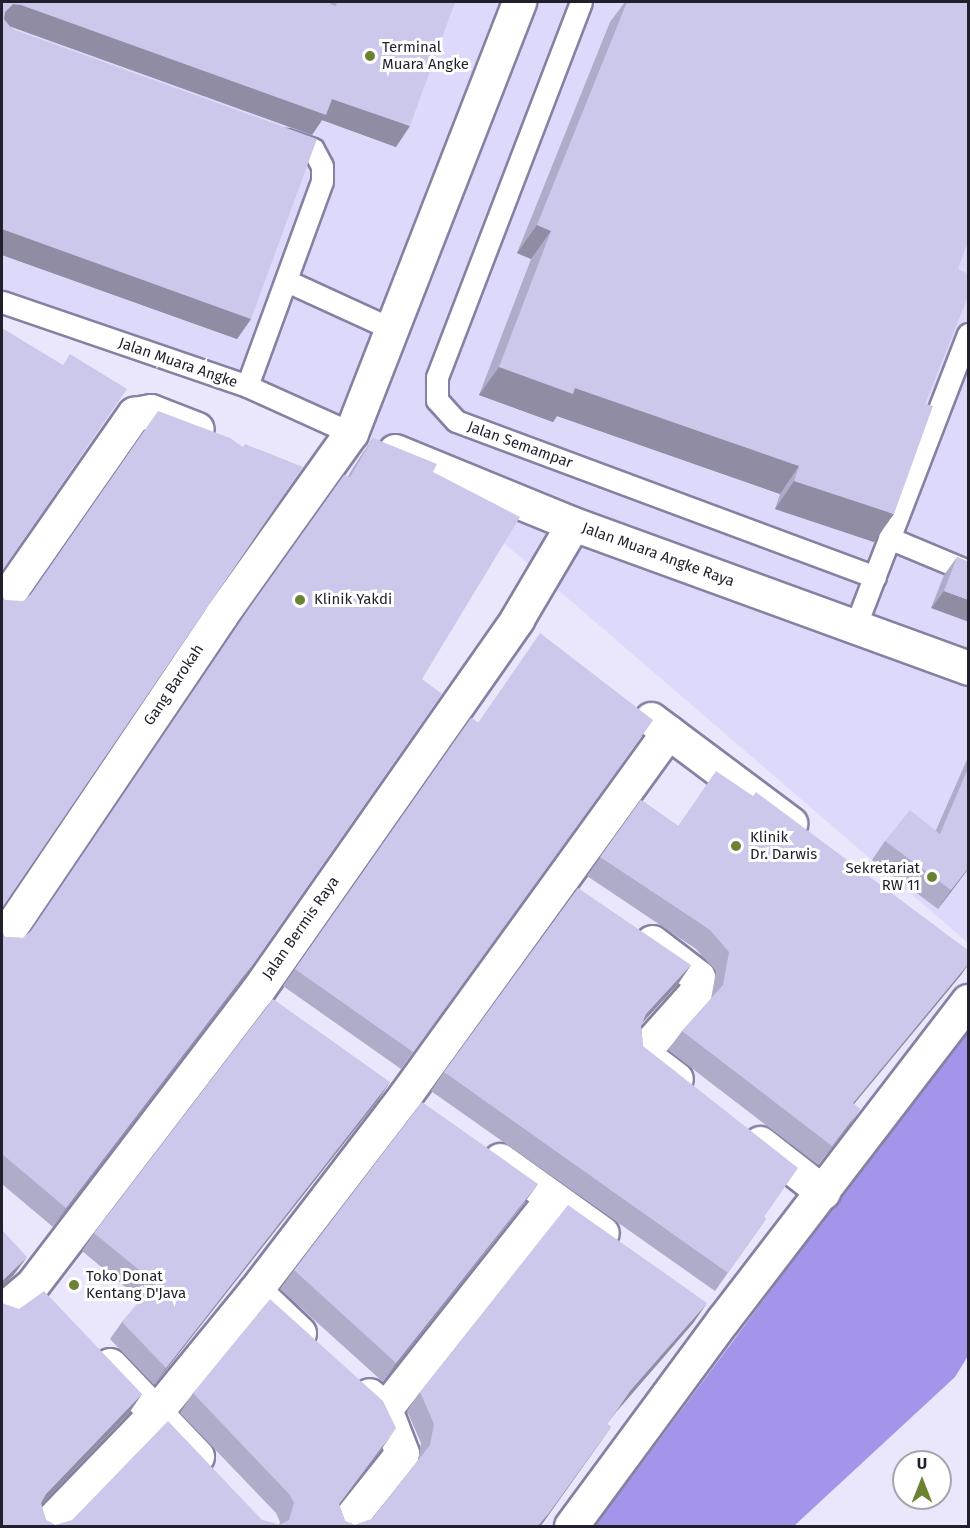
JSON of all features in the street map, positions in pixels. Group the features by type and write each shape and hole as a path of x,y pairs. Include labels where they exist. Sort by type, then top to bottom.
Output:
{"street":[{"name":"Gang Barokah","path":"2,940 351,433 519,2"},
{"path":"2,603 134,414 151,411 220,439"},
{"name":"Jalan Muara Angke Raya","path":"351,433 573,524 969,668"},
{"path":"286,465 319,478"},
{"name":"Jalan Bermis Raya","path":"2,1310 32,1285 257,991 517,619 573,524"},
{"path":"517,619 546,640"},
{"path":"630,704 818,844"},
{"path":"46,1527 156,1412 255,1291 406,1094 668,732"},
{"path":"561,881 590,900"},
{"path":"628,926 698,977 696,992 648,1045 645,1053 700,1097"},
{"path":"257,991 285,1010"},
{"path":"571,1527 723,1320 969,1001"},
{"path":"378,1074 435,1114"},
{"path":"738,1126 823,1192"},
{"path":"474,1142 628,1252"},
{"path":"385,1409 552,1198"},
{"path":"32,1285 57,1310"},
{"path":"255,1291 385,1409 402,1453 344,1527"},
{"path":"694,1299 723,1320"},
{"path":"90,1344 221,1483"}],"lane":[{"name":"Jalan Semampar","path":"581,2 437,376 437,400 456,421 875,577"},
{"path":"247,386 322,181 322,166 313,149 269,133"},
{"path":"287,281 393,329"},
{"name":"Jalan Muara Angke","path":"2,302 247,386 351,433"},
{"path":"855,627 969,334"},
{"path":"889,538 969,571"}],"shaded area":[{"path":"2,2 968,2 968,943 399,453 2,314"},
{"path":"968,1026 968,1356 955,1377 794,1526 595,1526"}],"building":[{"path":"2,2 324,2 336,6 337,2 455,2 410,126 332,99 326,115 21,5 13,4 5,12 4,19 12,29 317,139 251,319 2,229"},
{"path":"627,2 969,2 969,239 958,269 969,274 969,294 925,404 933,406 894,514 794,481 799,466 575,388 573,394 499,367 551,231 537,225"},
{"path":"2,328 63,365 70,354 127,389 2,571"},
{"path":"158,411 230,438 243,447 245,444 303,467 2,908 2,595 5,600 23,601 31,594"},
{"path":"373,438 437,464 433,472 520,517 422,679 442,694 255,961 66,1208 2,1154 2,932 5,937 23,938 31,931 250,607 344,475 350,477"},
{"path":"957,557 969,562 969,600 944,591"},
{"path":"540,633 653,720 413,1052 295,969 471,718 478,723"},
{"path":"969,766 969,867 951,890 885,841 910,810 940,834"},
{"path":"716,771 753,796 756,792 969,951 969,963 853,1103 860,1109 832,1146 682,1031 723,985 729,952 710,930 600,857 641,800 678,826"},
{"path":"578,888 691,965 646,1014 641,1026 643,1046 798,1168 728,1273 444,1072"},
{"path":"273,999 390,1082 166,1368 122,1322 155,1283 94,1233"},
{"path":"422,1102 538,1184 396,1363 294,1270"},
{"path":"568,1205 707,1303 630,1391 607,1424 611,1427 537,1527 2,1527 2,1303 19,1309 44,1291 142,1394 46,1494 41,1503 46,1520 55,1525 72,1520 168,1421 262,1520 279,1525 289,1520 294,1503 289,1494 193,1393 270,1299 383,1401 396,1428 339,1504 345,1521 355,1525 372,1519 430,1445 434,1424 420,1392"},
{"path":"2,1230 27,1257 2,1281"}],"place":[{"name":"Terminal Muara Angke","path":"370,56"},
{"name":"Klinik Yakdi","path":"300,600"},
{"name":"Klinik Dr. Darwis","path":"736,846"},
{"name":"Sekretariat RW 11","path":"932,877"},
{"name":"Toko Donat Kentang D'Java","path":"74,1285"}]}
